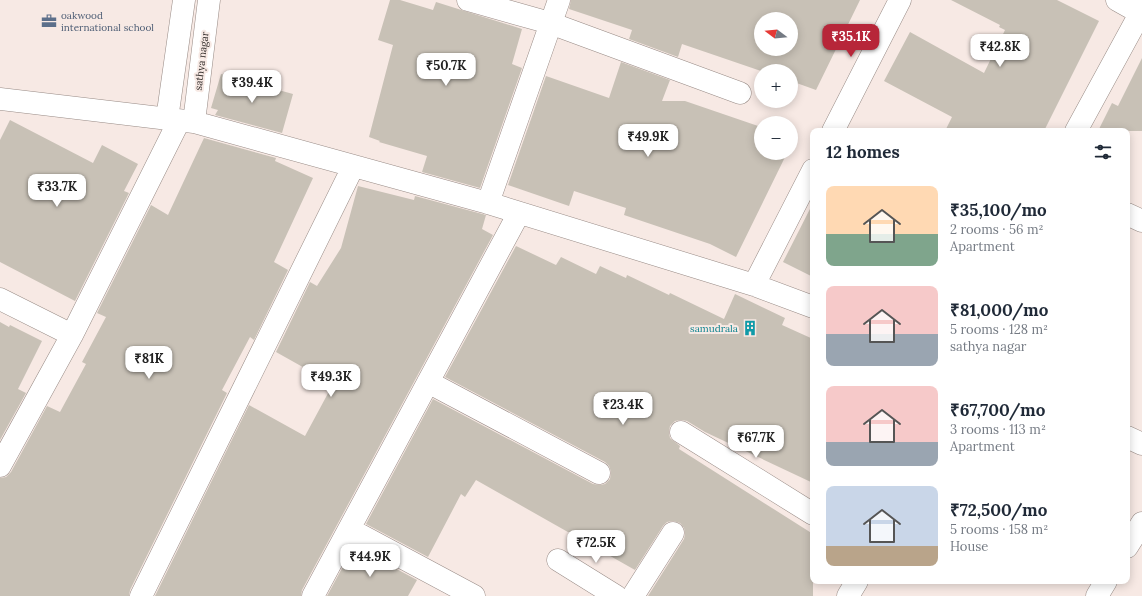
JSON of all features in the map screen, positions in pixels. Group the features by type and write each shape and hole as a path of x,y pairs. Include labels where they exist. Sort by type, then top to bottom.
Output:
{"street":[{"path":"0,466 72,335 180,121 184,0"},
{"name":"sathya nagar","path":"180,121 209,0"},
{"path":"468,0 550,23 740,93"},
{"path":"488,203 559,0"},
{"path":"835,128 900,0"},
{"path":"1078,128 1141,12 1117,0"},
{"path":"0,99 180,121 488,203 754,285 810,306"},
{"path":"140,596 353,167"},
{"path":"754,285 810,176"},
{"path":"313,596 518,213"},
{"path":"1130,215 1142,221"},
{"path":"0,299 72,335"},
{"path":"428,382 600,473"},
{"path":"681,432 810,512"},
{"path":"1130,438 1142,444"},
{"path":"1130,542 1142,523"},
{"path":"349,530 474,596"},
{"path":"632,596 673,533"},
{"path":"558,560 616,596"},
{"path":"848,596 855,584"},
{"path":"1097,596 1104,584"}],"building":[{"path":"390,0 400,0 433,10 436,2 522,29 512,64 522,68 480,188 422,172 427,156 379,142 380,141 369,137 393,45 378,40"},
{"path":"571,0 860,0 816,90 798,84 798,64 754,64 754,69 682,44 678,57 629,39 632,30 569,9"},
{"path":"951,0 1057,0 1099,21 1046,128 946,128 952,117 884,81 910,32 984,73 1005,30 999,27 1000,25"},
{"path":"1142,58 1142,131 1130,131 1130,128 1100,128 1112,103 1118,106"},
{"path":"621,62 670,80 662,101 685,101 754,125 754,160 784,160 736,257 710,244 624,215 626,208 574,191 569,206 508,185 546,76 609,98"},
{"path":"221,74 293,94 282,133 215,115 218,110 211,108"},
{"path":"10,120 93,163 102,145 138,164 124,191 129,193 75,301 0,262 0,140"},
{"path":"204,138 276,158 275,161 313,178 274,262 288,270 254,340 250,337 222,390 227,393 130,590 129,596 0,596 0,478 6,477 11,472 47,406 60,412 86,364 82,362 106,317 97,313 151,205 168,215"},
{"path":"358,186 414,200 415,196 486,215 482,229 493,235 302,590 301,596 155,596 249,405 305,436 333,384 276,352 310,282 317,286 341,248"},
{"path":"810,209 810,276 783,262"},
{"path":"516,246 556,265 561,257 596,274 600,266 626,278 627,275 669,295 670,293 724,319 735,294 785,318 782,325 810,338 810,482 705,432 687,421 675,421 670,426 669,432 670,438 680,446 679,449 810,532 810,584 813,584 813,596 648,596 684,539 684,528 680,523 673,521 667,522 663,526 635,570 476,480 465,497 461,494 428,557 366,524 433,399 593,484 605,484 610,479 611,472 609,466 605,462 445,377"},
{"path":"0,322 9,327 10,325 42,341 18,389 26,393 0,440"},
{"path":"354,546 417,580 408,596 327,596"}],"place":[{"name":"oakwood international school","path":"49,21"},
{"name":"samudrala","path":"750,328"}]}
